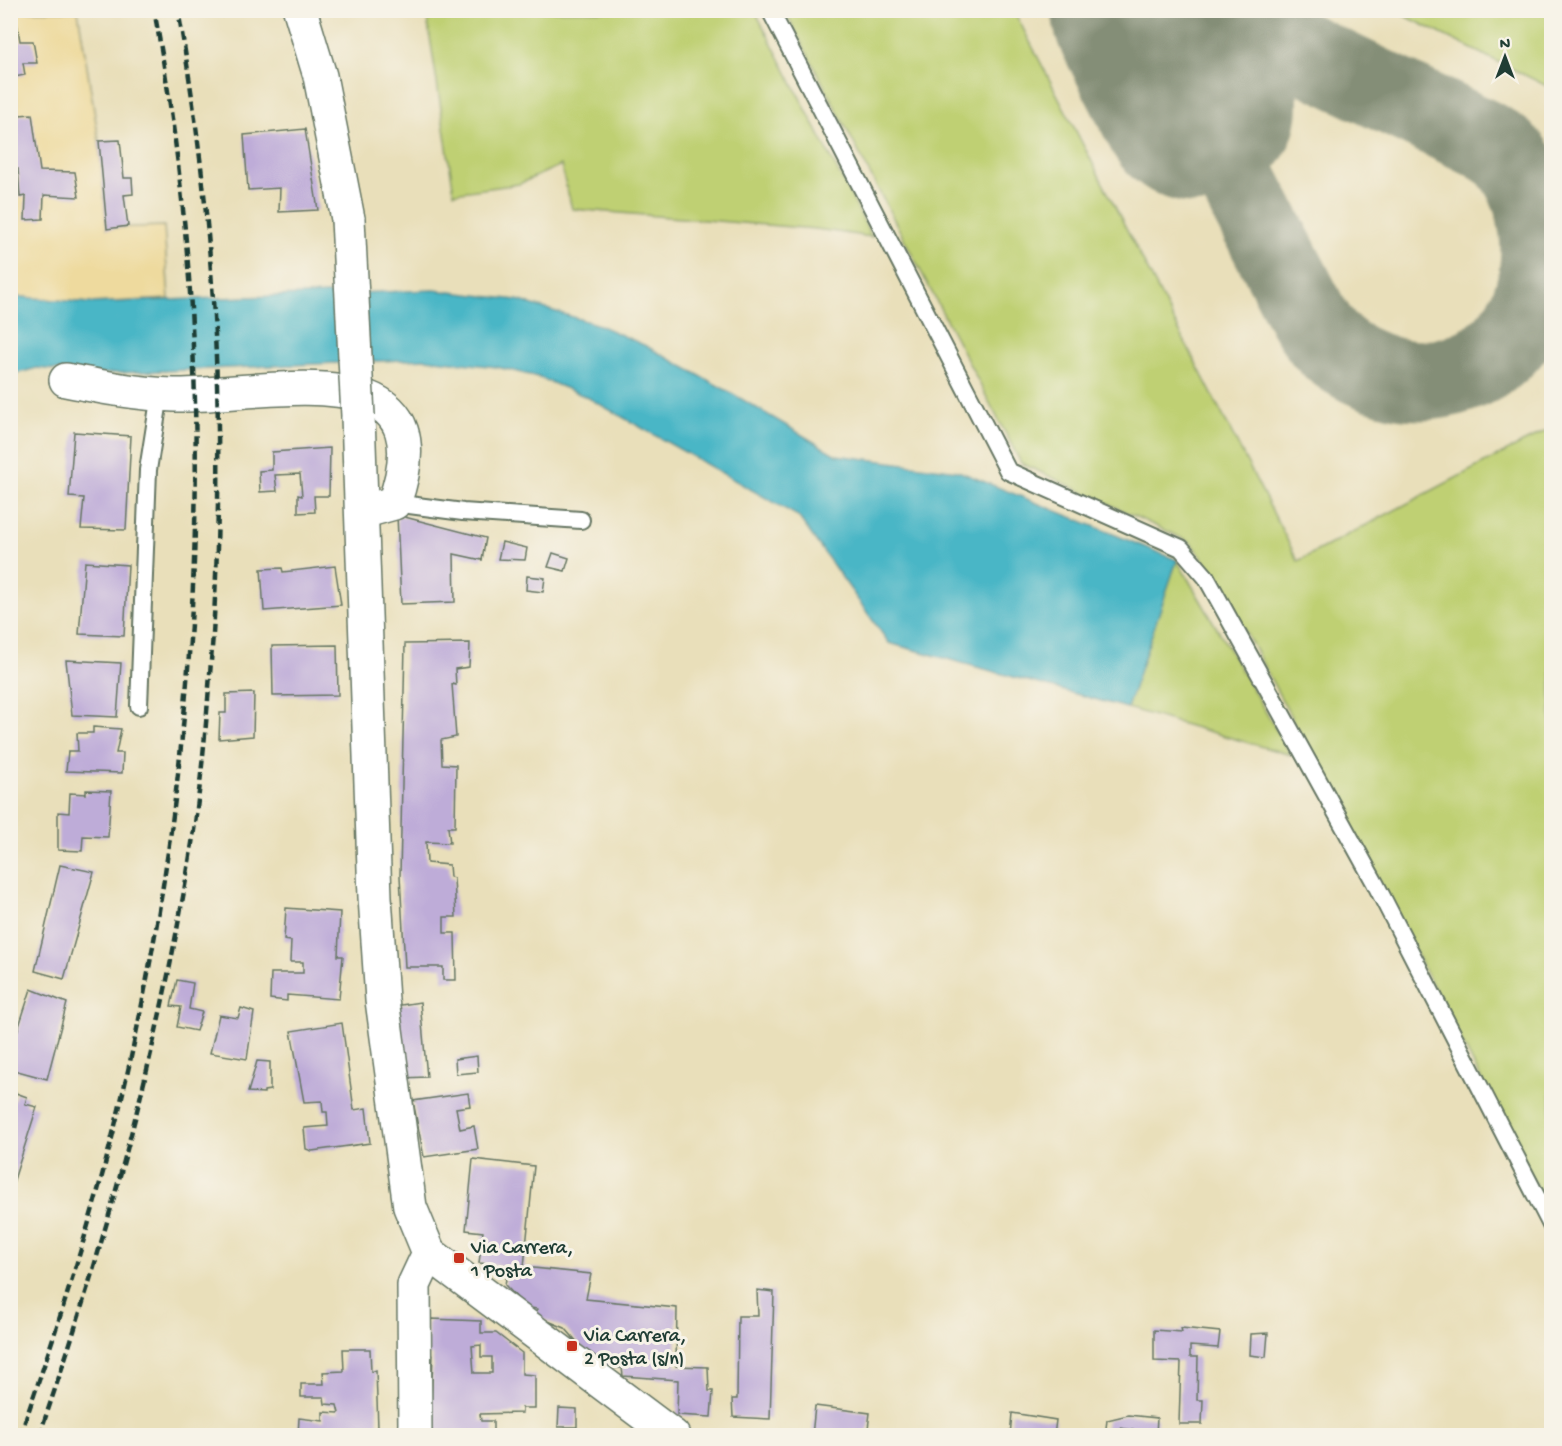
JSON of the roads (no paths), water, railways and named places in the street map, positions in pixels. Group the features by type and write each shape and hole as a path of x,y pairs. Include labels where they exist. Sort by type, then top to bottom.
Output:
{"street":[{"path":"300,10 325,98 348,219 362,512 375,897 382,1000 410,1208 429,1252 673,1436"},
{"path":"66,380 115,390 160,394 337,389 367,396 392,412 404,432 405,462 393,503 362,512"},
{"path":"415,1436 414,1285 429,1252"}],"lane":[{"path":"770,10 1008,471 1181,548 1206,577 1375,883 1551,1227"},
{"path":"139,706 148,470 160,394"},
{"path":"393,503 463,512 581,520"}],"water":[{"path":"434,290 517,300 599,325 646,346 836,455 958,471 1177,560 1127,708 889,643 798,516 587,397 538,377 497,367 426,359 95,374 37,368 11,375 11,296 90,303"}],"railway":[{"path":"20,1436 75,1270 121,1101 149,968 171,832 186,695 194,557 195,419 189,281 176,145 154,10"},
{"path":"39,1436 87,1289 130,1140 148,1065 165,990 193,837 207,710 217,555 218,476 214,321 201,166 178,10"}],"place":[{"name":"Via Carrera, 1 Posta","path":"459,1258"},
{"name":"Via Carrera, 2 Posta (s/n)","path":"572,1346"}]}
